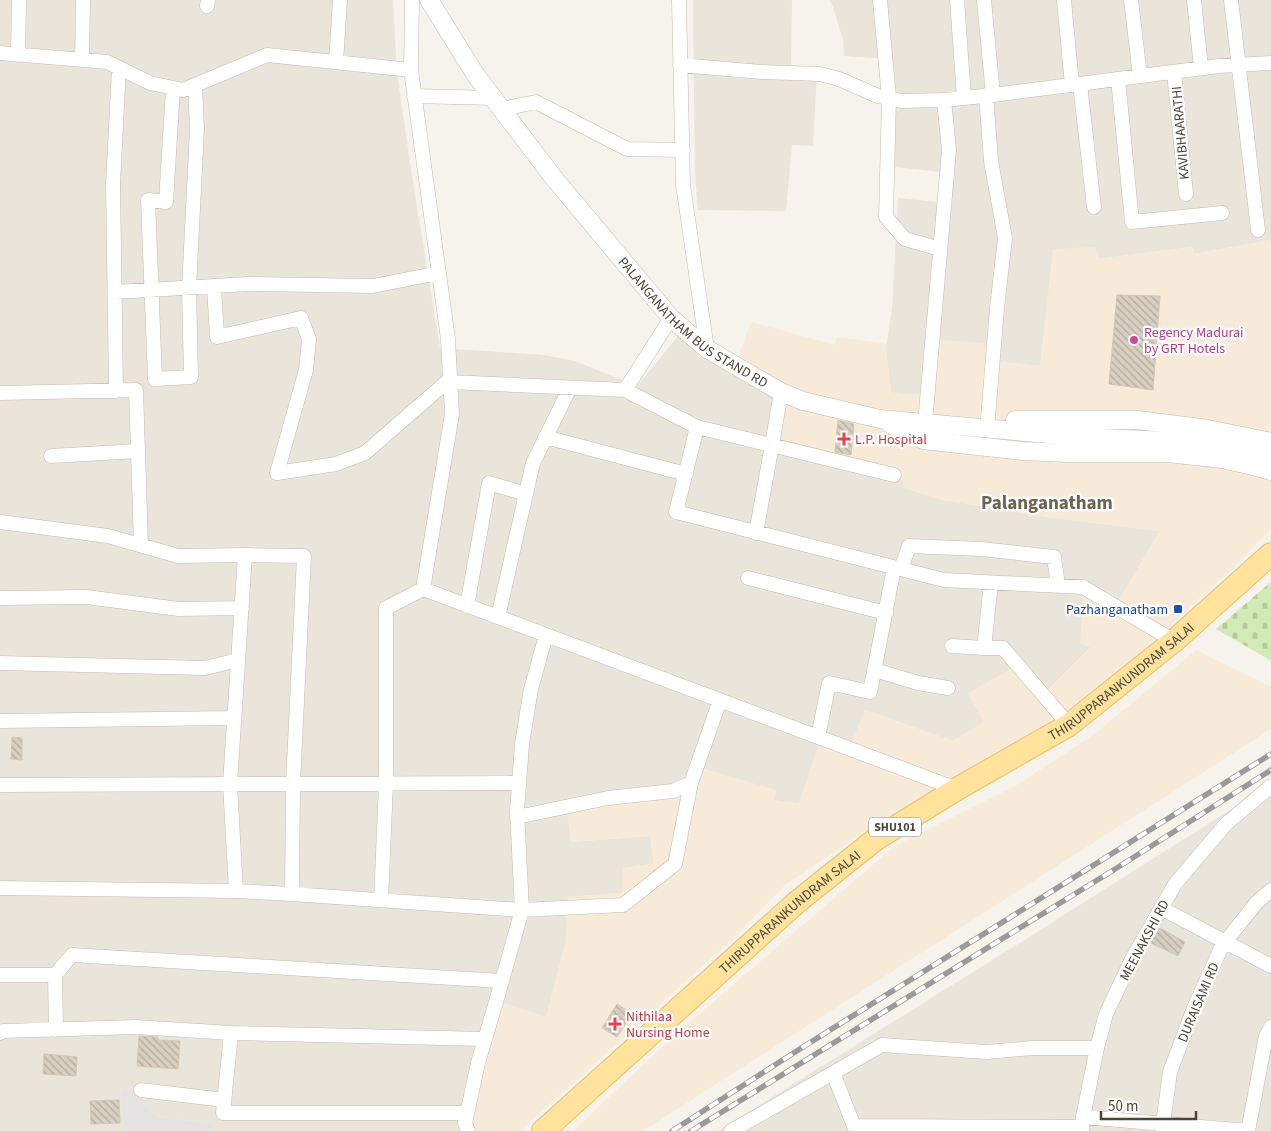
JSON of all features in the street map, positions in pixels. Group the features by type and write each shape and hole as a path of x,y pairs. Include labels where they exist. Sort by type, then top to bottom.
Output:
{"main road":[{"name":"THIRUPPARANKUNDRAM SALAI","path":"544,1131 797,902 876,839 956,789 1069,725 1174,641 1271,555"}],"street":[{"path":"18,55 19,0"},
{"path":"82,60 83,0"},
{"path":"336,62 340,0"},
{"path":"412,0 411,70 448,339 452,414 423,589"},
{"name":"PALANGANATHAM BUS STAND RD","path":"429,0 475,74 553,177 671,318 707,349 781,392 803,401 880,419 1082,437 1210,443 1271,458"},
{"path":"679,0 683,185 707,349"},
{"path":"880,0 889,98 886,218 905,239 940,249"},
{"path":"957,0 964,98"},
{"path":"984,0 990,95 991,161 1005,238 988,418"},
{"path":"1064,0 1094,207"},
{"path":"1131,0 1140,76"},
{"path":"1194,0 1201,68"},
{"path":"1231,0 1258,230"},
{"path":"0,53 107,62 150,83 183,90 267,55 411,70"},
{"path":"680,65 761,72 820,74 839,79 878,96 901,101 964,98 1201,68 1271,63"},
{"path":"116,390 113,184 119,68"},
{"name":"KAVIBHAARATHI","path":"1174,72 1186,194"},
{"path":"1118,79 1132,222 1222,213"},
{"path":"173,88 166,202 148,200 155,379 191,377 189,288 197,128 195,85"},
{"path":"414,96 498,104 536,102 627,149 683,150"},
{"path":"926,412 949,150 944,100"},
{"path":"115,292 248,284 374,286 439,273"},
{"path":"214,286 217,337 301,318 309,339 306,370 277,473 336,464 365,453 450,380 625,390 697,427 894,475"},
{"path":"625,390 671,318"},
{"path":"498,617 533,462 570,388"},
{"path":"0,393 136,390 141,545"},
{"path":"756,532 781,392"},
{"path":"880,419 926,412 1026,421 1138,420 1208,429 1271,442"},
{"path":"880,419 923,440 1024,451 1168,453 1222,459 1271,471"},
{"path":"697,427 676,512 944,580 1083,588 1174,641"},
{"path":"545,437 686,474"},
{"path":"51,456 138,451"},
{"path":"467,606 489,483 526,494"},
{"path":"0,522 108,536 178,556 304,556 294,784 292,894"},
{"path":"818,737 829,683 870,692 897,568 909,546 981,549 1054,557 1058,586"},
{"path":"236,891 230,784 245,555"},
{"path":"748,578 886,613"},
{"path":"984,648 991,582"},
{"path":"381,900 386,784 386,608 423,589 956,789"},
{"path":"0,598 86,597 178,609 242,608"},
{"path":"468,1131 465,1123 478,1063 522,910 517,817 522,744 531,689 546,635"},
{"path":"952,646 1003,648 1069,725"},
{"path":"0,663 204,668 238,660"},
{"path":"875,670 918,683 948,688"},
{"path":"0,888 236,891 522,910 623,905 675,864 691,783 720,700"},
{"path":"0,721 234,718"},
{"path":"0,785 519,783"},
{"path":"517,817 608,798 673,791 691,783"},
{"name":"MEENAKSHI RD","path":"1082,1125 1097,1048 1106,1014 1132,958 1174,884 1226,824 1271,786"},
{"name":"DURAISAMI RD","path":"1162,1128 1170,1072 1194,1008 1222,946 1257,902 1271,890"},
{"path":"1161,908 1271,966"},
{"path":"56,1030 55,975 72,954 502,981"},
{"path":"0,975 55,975"},
{"path":"0,1033 4,1031 136,1027 231,1034 485,1039"},
{"path":"833,1074 854,1126 1082,1125 1248,1131 1266,1036 1271,1027"},
{"path":"231,1034 223,1113 467,1113"},
{"path":"731,1131 882,1045 987,1052 1032,1048 1097,1048"},
{"path":"141,1090 224,1100"}],"shaded area":[{"path":"0,0 393,0 397,73 440,348 544,355 575,361 637,386 679,335 699,356 778,399 865,468 903,480 904,488 943,500 1054,518 1160,531 1119,600 1111,593 1091,647 1048,690 968,693 984,722 953,741 865,710 850,747 821,737 799,804 774,800 776,790 687,786 571,842 650,836 654,864 622,893 568,897 566,941 546,1018 492,1000 464,1131 213,1131 212,1123 157,1117 143,1103 122,1091 122,1131 0,1131"},
{"path":"693,0 792,0 791,65 817,72 813,146 792,145 786,211 698,210 695,174"},
{"path":"829,0 1271,0 1271,240 1193,254 1192,247 1097,259 1042,350 1040,366 992,361 924,395 891,392 886,349 892,308 898,198 947,203 950,173 895,167 886,59 844,56 843,40"},
{"path":"1271,240 1271,529 1237,564 1130,663 1061,715 990,759 877,823 785,885 735,937 520,1131 464,1131 462,1109 469,1067 492,999 546,1017 566,941 568,897 622,893 623,868 654,863 650,836 571,842 566,805 687,786 695,766 776,790 774,800 799,804 821,737 850,747 865,710 953,741 984,722 968,693 1025,661 1049,690 1091,648 1080,643 1084,581 1111,593 1119,600 1160,531 1054,518 943,500 904,488 903,480 766,442 778,399 732,374 751,322 835,345 837,337 887,344 891,392 924,395 931,339 993,344 993,361 1040,366 1053,249 1095,247 1098,259 1192,247 1194,254"},
{"path":"1196,650 1271,687 1271,729 643,1131 573,1131 677,1033 895,846 1017,785 1096,733"},
{"path":"1271,784 1271,1131 718,1131 1026,939"},
{"path":"135,1090 143,1103 157,1117 212,1123 213,1131 122,1131 122,1091"}],"green space":[{"path":"1271,582 1271,659 1270,660 1216,629"}],"building":[{"name":"Regency Madurai by GRT Hotels","path":"1117,295 1160,296 1153,390 1109,384"},
{"path":"838,420 854,424 851,455 835,452"},
{"path":"12,737 22,738 22,760 11,759"},
{"path":"1160,928 1185,942 1178,956 1151,943"},
{"path":"617,1004 632,1014 617,1037 602,1028"},
{"path":"139,1036 158,1037 158,1040 180,1041 178,1069 137,1066"},
{"path":"44,1054 77,1057 76,1076 43,1074"},
{"path":"119,1100 120,1123 91,1124 90,1101"}],"railway":[{"path":"672,1131 1271,754"},
{"path":"691,1131 1112,871 1271,770"}],"place":[{"name":"Regency Madurai by GRT Hotels","path":"1134,340"},
{"name":"L.P. Hospital","path":"844,439"},
{"name":"Pazhanganatham","path":"1178,609"},
{"name":"Nithilaa Nursing Home","path":"615,1024"}],"district":[{"name":"Palanganatham","path":"1047,502"}]}
